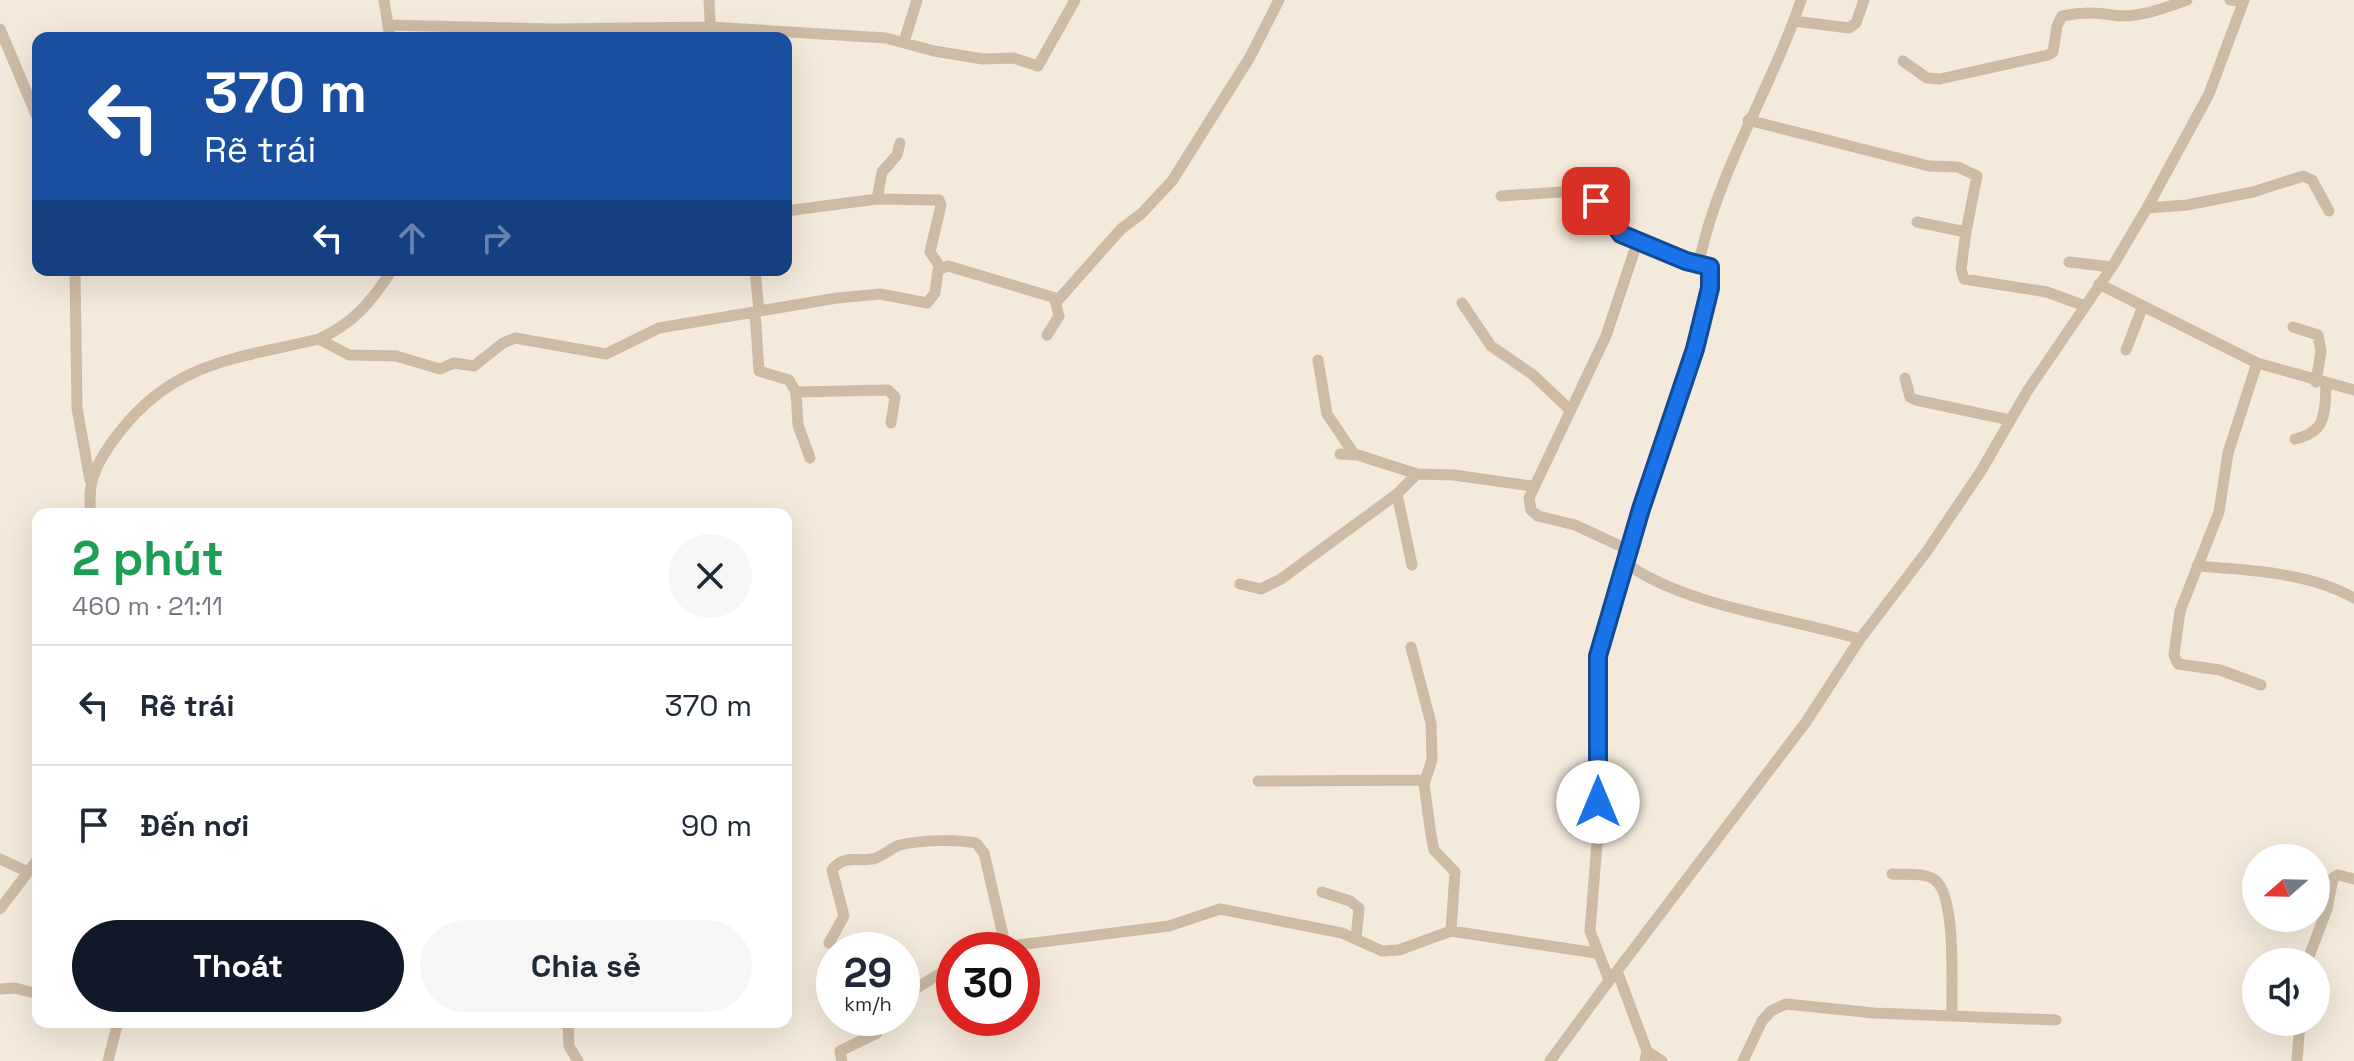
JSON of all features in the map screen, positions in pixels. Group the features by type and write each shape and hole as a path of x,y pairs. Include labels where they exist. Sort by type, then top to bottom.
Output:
{"street":[{"path":"384,0 389,32"},
{"path":"709,0 710,32"},
{"path":"904,42 917,0"},
{"path":"792,36 904,42 967,57 1013,58 1038,66 1075,0"},
{"path":"1055,300 1069,291 1121,229 1141,214 1172,181 1250,57 1279,0"},
{"path":"1699,262 1708,220 1801,0"},
{"path":"1794,21 1849,28 1856,23 1864,0"},
{"path":"1903,61 1927,78 1940,79 2048,55 2053,52 2057,26 2062,16 2103,11 2110,15 2143,13 2187,0"},
{"path":"1550,1061 1806,722 1860,639 1939,534 2010,420 2112,267 2209,94 2244,1 2230,0"},
{"path":"388,25 516,32"},
{"path":"0,29 32,105"},
{"path":"1748,120 1929,166 1968,170 1977,176 1977,183 1966,232 1961,269 1964,279 2047,292 2085,306"},
{"path":"877,199 882,172 897,155 900,143"},
{"path":"2147,208 2187,205 2253,192 2303,176 2312,180 2329,211"},
{"path":"1501,196 1576,191 1596,201 1621,234 1686,261 1710,267 1706,306 1627,564 1610,609 1596,667 1598,831 1590,916 1596,953 1613,975 1646,1056 1662,1061"},
{"path":"319,339 349,355 396,356 434,369 458,363 469,367 515,338 606,354 659,328 867,294 927,303 935,293 941,268 930,252 941,205 939,200 877,199 792,210"},
{"path":"1917,222 1966,232"},
{"path":"1629,550 1588,530 1535,515 1528,503 1531,486 1606,336 1638,240"},
{"path":"2069,262 2112,267"},
{"path":"941,268 974,271 1055,300"},
{"path":"75,276 77,408 90,481 91,508"},
{"path":"90,481 103,455 135,412 187,372 319,339 353,321 387,276"},
{"path":"755,276 757,368 761,373 789,380 796,392 798,425 810,458"},
{"path":"2099,284 2257,363 2321,384 2354,390"},
{"path":"1047,335 1059,316 1055,300"},
{"path":"1462,303 1491,346 1532,374 1568,408"},
{"path":"2126,350 2143,306"},
{"path":"2293,327 2317,333 2320,338 2321,384 2321,427 2313,434 2295,439"},
{"path":"1318,360 1327,414 1354,454"},
{"path":"2257,363 2228,453 2219,512 2180,611 2174,661 2181,665 2244,676 2261,685"},
{"path":"1905,378 1910,397 1916,400 2010,420"},
{"path":"796,392 888,390 895,397 891,423"},
{"path":"1340,454 1354,454 1417,474 1454,475 1531,486"},
{"path":"1240,584 1253,589 1274,584 1397,494 1417,474"},
{"path":"1397,494 1412,565"},
{"path":"1627,564 1645,577 1687,593 1860,639"},
{"path":"2197,566 2255,570 2298,579 2354,598"},
{"path":"1411,647 1431,723 1432,760 1425,780 1434,850 1455,872 1451,931"},
{"path":"1258,781 1425,780"},
{"path":"835,932 844,916 833,867 851,858 872,859 898,845 961,841 976,843 984,853 1002,932"},
{"path":"0,859 28,872"},
{"path":"0,909 32,867"},
{"path":"1892,874 1930,878 1942,888 1950,930 1952,1015"},
{"path":"2312,948 2327,909 2333,878 2338,875 2354,879"},
{"path":"1322,892 1359,908 1356,938"},
{"path":"1040,943 1169,926 1220,909 1356,938 1366,946 1391,951 1451,931 1596,953"},
{"path":"0,989 15,988 32,992"},
{"path":"1743,1061 1762,1021 1771,1011 1786,1004 1874,1013 2056,1020"},
{"path":"108,1061 116,1028"},
{"path":"568,1028 569,1046 578,1061"},
{"path":"842,1061 840,1051 844,1046 869,1036"},
{"path":"2297,1061 2299,1036"}],"route":[{"path":"1596,201 1621,234 1653,244 1686,261 1710,267 1710,288 1695,349 1641,509 1598,656 1598,802"}]}
